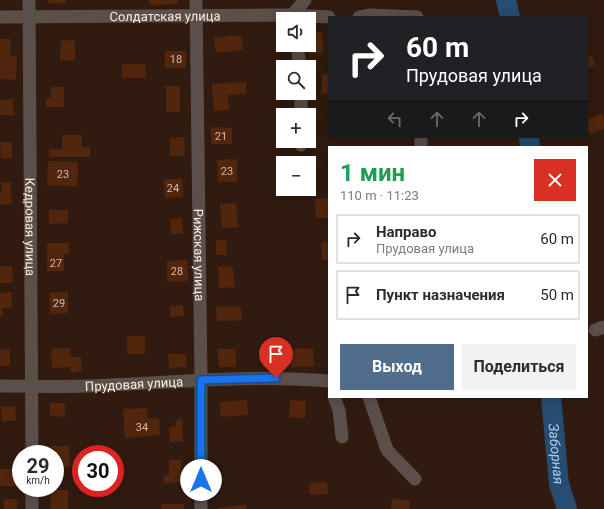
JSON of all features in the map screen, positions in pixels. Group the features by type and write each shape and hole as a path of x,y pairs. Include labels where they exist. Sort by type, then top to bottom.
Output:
{"street":[{"name":"Кедровая улица","path":"29,0 32,445"},
{"name":"Рижская улица","path":"196,0 201,380 201,509"},
{"path":"297,12 305,0"},
{"path":"364,16 394,16"},
{"name":"Солдатская улица","path":"0,17 276,17"},
{"name":"Солдатская улица","path":"316,17 328,17"},
{"name":"Прудовая улица","path":"0,386 87,386 201,380 291,378 328,380"},
{"path":"313,379 328,391"},
{"path":"334,398 339,410 342,437"},
{"path":"370,398 387,450 415,480"},
{"path":"32,497 32,509"}],"building":[{"path":"48,0 66,0 66,3 48,4"},
{"path":"149,0 178,0 178,4 149,5"},
{"path":"316,32 322,32 323,53 310,54 310,52 316,52"},
{"path":"241,35 243,50 216,53 214,38"},
{"path":"0,39 11,39 10,56 17,57 16,80 0,79"},
{"path":"61,40 75,41 75,61 60,60"},
{"path":"165,51 186,51 186,68 165,68"},
{"path":"592,56 595,65 588,68 588,58"},
{"path":"122,64 145,64 146,78 122,78"},
{"path":"322,75 328,75 328,93 322,93"},
{"path":"246,82 246,94 228,95 229,110 214,111 212,84"},
{"path":"166,86 180,86 180,112 166,112"},
{"path":"51,87 64,87 64,107 46,107 46,98 51,98"},
{"path":"13,99 14,115 0,115 0,100"},
{"path":"602,113 604,118 604,128 590,134 588,130 588,120"},
{"path":"211,127 232,128 232,144 211,144"},
{"path":"62,135 82,135 82,147 90,147 90,157 49,157 49,149 62,149"},
{"path":"184,137 185,156 170,156 170,138"},
{"path":"0,142 12,142 12,158 1,158"},
{"path":"237,159 237,182 218,182 217,160"},
{"path":"48,161 78,162 77,186 47,185"},
{"path":"164,179 182,179 183,197 165,198"},
{"path":"1,182 10,182 12,204 0,205 0,192 2,192"},
{"path":"328,198 328,218 316,218 315,199"},
{"path":"236,203 238,227 222,228 220,204"},
{"path":"49,210 68,210 68,223 49,224"},
{"path":"182,218 183,234 171,234 170,219"},
{"path":"216,240 226,240 227,255 216,255"},
{"path":"321,242 328,242 328,260 322,260"},
{"path":"47,243 69,243 69,254 64,254 64,271 47,271"},
{"path":"187,260 188,281 167,282 167,261"},
{"path":"0,266 12,266 13,283 0,283"},
{"path":"233,266 235,287 219,288 218,267"},
{"path":"11,292 12,308 2,308 3,316 0,316 0,293"},
{"path":"68,292 68,313 50,314 50,293"},
{"path":"183,305 184,316 170,317 170,306"},
{"path":"241,306 242,320 217,321 216,307"},
{"path":"127,336 145,336 145,354 127,354"},
{"path":"70,348 71,357 81,357 82,371 70,372 70,367 52,368 51,349"},
{"path":"313,348 314,366 291,367 290,349"},
{"path":"10,349 10,366 0,366 0,350"},
{"path":"218,349 235,349 236,367 219,367"},
{"path":"168,354 186,354 186,367 169,368"},
{"path":"247,400 248,415 221,417 220,402"},
{"path":"290,400 306,401 305,418 289,417"},
{"path":"50,403 65,403 65,417 50,416"},
{"path":"1,406 15,406 16,421 2,421"},
{"path":"147,408 148,419 159,418 160,435 125,438 123,409"},
{"path":"182,419 183,441 170,442 169,427 176,426 175,420"},
{"path":"64,446 69,446 70,467 64,467"},
{"path":"169,460 181,460 182,482 164,483 164,475 169,475"},
{"path":"0,469 12,469 12,486 0,486"},
{"path":"327,482 328,494 310,495 309,483"},
{"path":"64,490 68,490 68,509 51,509 51,497 64,497"},
{"path":"4,499 17,499 17,509 4,509"},
{"path":"392,499 410,500 409,509 391,509"},
{"path":"161,504 184,504 184,509 161,509"},
{"path":"246,505 247,509 218,509 218,508"}],"waterway":[{"name":"Заборная","path":"506,0 510,16"},
{"name":"Заборная","path":"529,138 530,146"},
{"name":"Заборная","path":"551,398 559,484 567,509"}],"route":[{"path":"201,480 201,380 276,378"}]}
